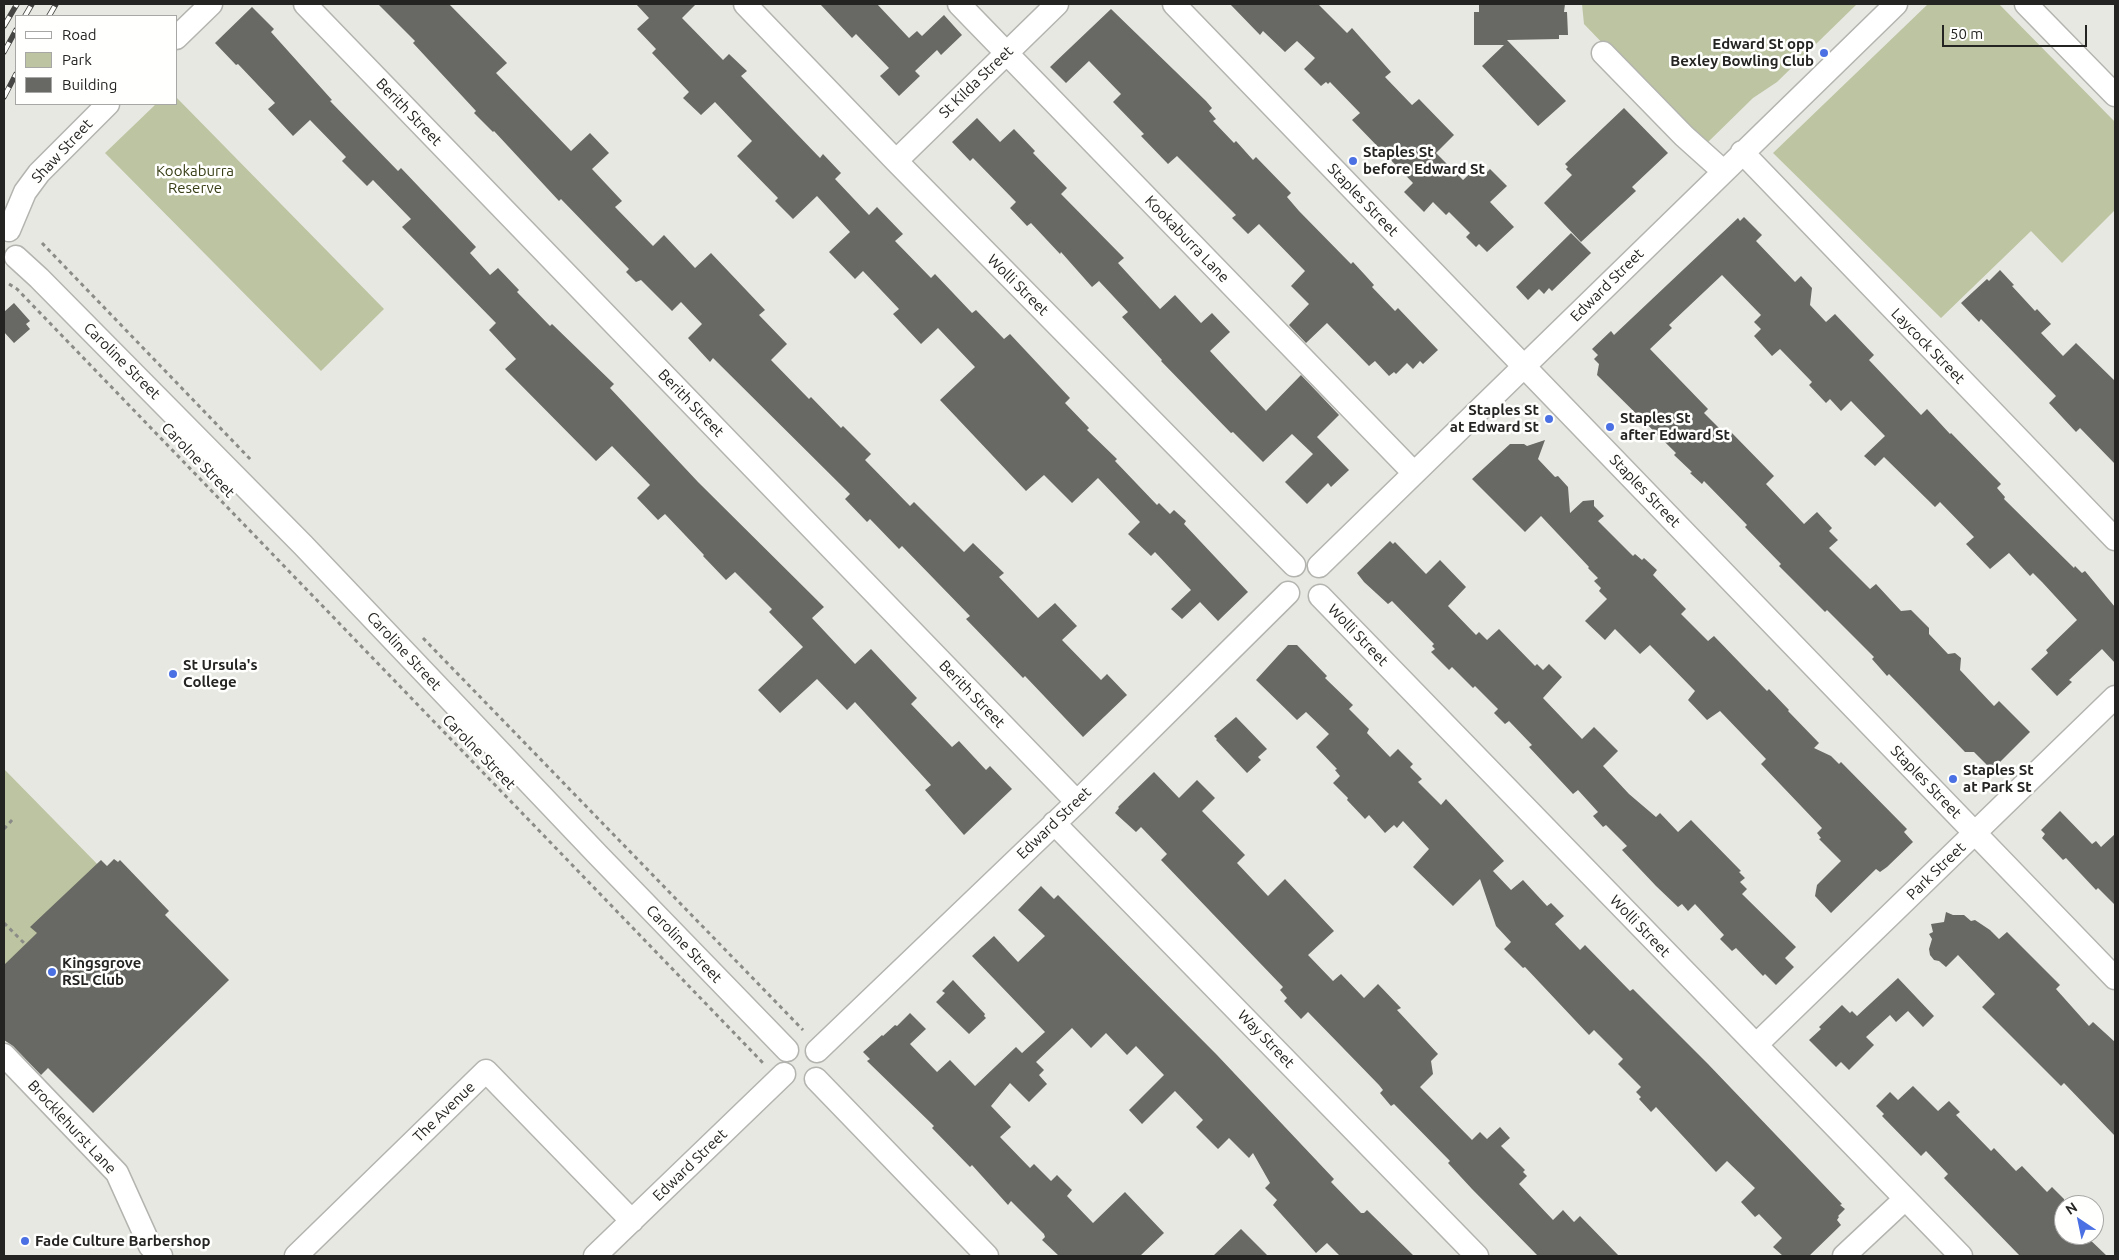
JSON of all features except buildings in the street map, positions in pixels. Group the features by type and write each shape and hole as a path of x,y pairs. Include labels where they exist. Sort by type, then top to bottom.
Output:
{"street":[{"path":"178,36 211,4"},
{"name":"Berith Street","path":"305,4 1077,802"},
{"name":"Wolli Street","path":"745,4 896,161 1294,565"},
{"name":"Kookaburra Lane","path":"959,4 1414,473"},
{"name":"St Kilda Street","path":"896,161 1057,4"},
{"name":"Staples Street","path":"1174,4 2115,978"},
{"name":"Edward Street","path":"1319,566 1896,4"},
{"path":"2026,4 2115,95"},
{"path":"1603,53 1684,136 1723,171"},
{"name":"Shaw Street","path":"6,229 26,192 39,173 107,105"},
{"name":"Laycock Street","path":"1742,152 2115,539"},
{"path":"6,229 17,239 19,245 10,269"},
{"name":"Caroline Street","path":"10,269 39,278 303,545 598,855 787,1050"},
{"path":"1306,561 1319,566 1325,577 1326,584 1320,596 1310,602 1292,598 1288,593 1285,581 1286,575 1294,565 1306,561"},
{"name":"Edward Street","path":"817,1051 1077,802 1288,593"},
{"name":"Wolli Street","path":"1320,596 1961,1256"},
{"name":"Park Street","path":"1756,1046 2115,697"},
{"name":"Way Street","path":"1054,823 1478,1256"},
{"path":"806,1044 817,1051 822,1065 816,1079 805,1084 799,1084 788,1079 784,1074 782,1062 787,1050 792,1046 806,1044"},
{"name":"Brocklehurst Lane","path":"4,1055 117,1173 150,1246 161,1256"},
{"name":"The Avenue","path":"296,1256 486,1071 632,1220"},
{"name":"Edward Street","path":"595,1256 784,1074"},
{"path":"816,1079 978,1253"},
{"path":"1844,1256 1905,1199"}],"path":[{"name":"Caroline Street","path":"42,243 256,465"},
{"name":"Carolne Street","path":"10,269 17,289 764,1064"},
{"name":"Caroline Street","path":"422,637 803,1030"},
{"path":"4,829 13,819"},
{"path":"4,922 25,944"}],"green space":[{"path":"1582,4 1857,4 1777,82 1753,98 1706,144 1688,132 1584,24"},
{"path":"1928,4 1999,4 2115,122 2115,210 2062,263 2031,231 1941,318 1773,153"},
{"name":"Kookaburra Reserve","path":"178,99 384,309 321,371 105,153 155,105 178,105"},
{"path":"4,769 105,872 4,971"}],"railway":[{"path":"4,26 17,4"},
{"path":"26,15 32,4"},
{"path":"50,15 56,4"},
{"path":"4,52 15,32"},
{"path":"4,97 15,76"}],"place":[{"name":"Edward St opp Bexley Bowling Club","path":"1824,53"},
{"name":"Staples St before Edward St","path":"1353,161"},
{"name":"Staples St at Edward St","path":"1549,419"},
{"name":"Staples St after Edward St","path":"1610,427"},
{"name":"St Ursula's College","path":"173,674"},
{"name":"Staples St at Park St","path":"1953,779"},
{"name":"Kingsgrove RSL Club","path":"52,972"},
{"name":"Fade Culture Barbershop","path":"25,1241"}]}
